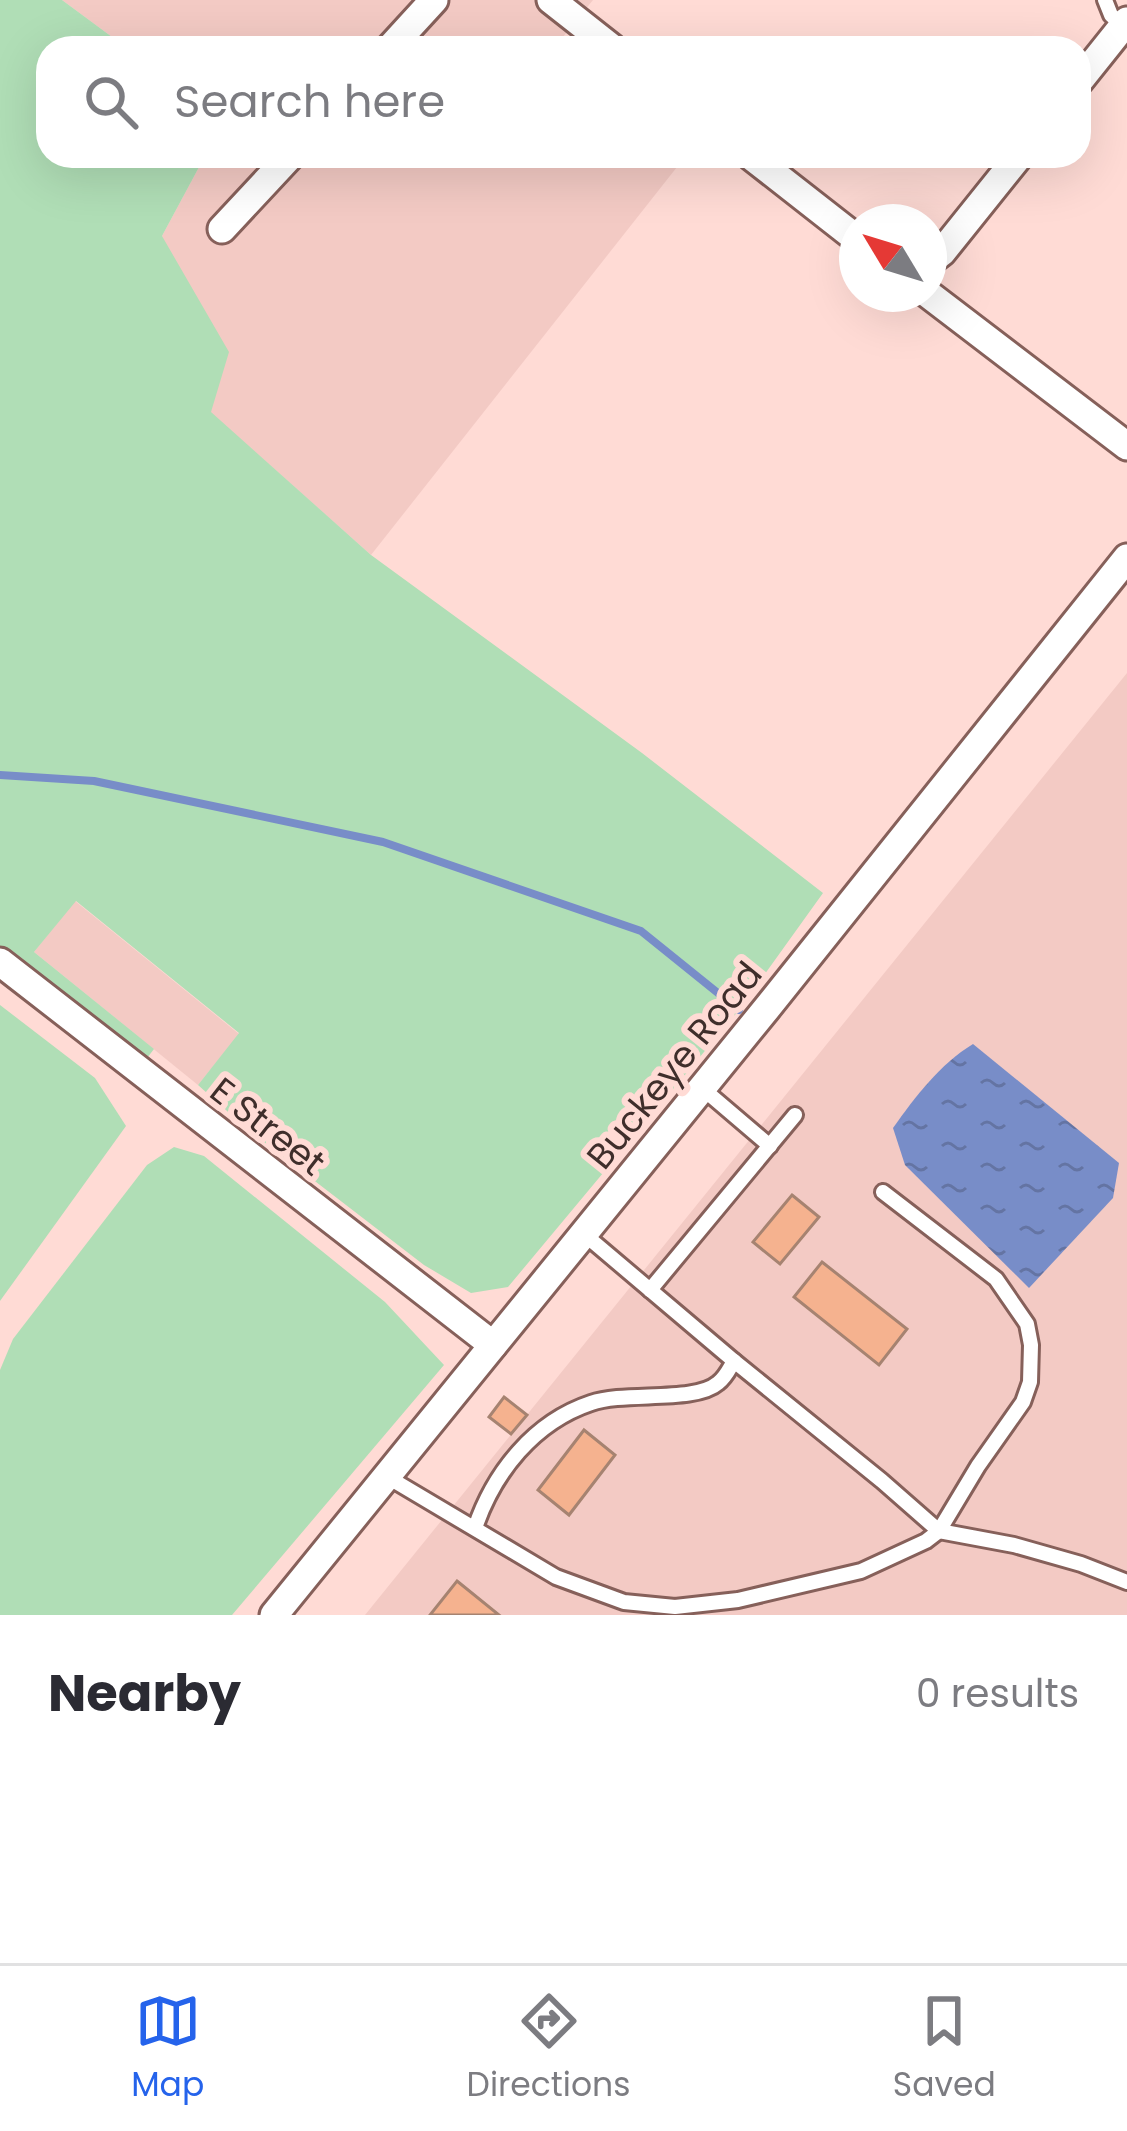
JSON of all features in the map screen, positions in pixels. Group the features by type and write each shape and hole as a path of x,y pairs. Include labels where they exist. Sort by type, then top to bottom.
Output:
{"street":[{"path":"401,36 434,0"},
{"path":"551,0 597,36"},
{"path":"1091,66 1125,24"},
{"path":"222,229 279,168"},
{"path":"766,168 839,225"},
{"path":"947,246 1009,168"},
{"path":"947,309 1127,446"},
{"name":"Buckeye Road","path":"274,1615 1127,557"},
{"name":"E Street","path":"0,962 493,1345"}],"lane":[{"path":"1105,0 1111,15 1125,24"},
{"path":"702,1088 770,1146"},
{"path":"650,1290 795,1114"},
{"path":"386,1476 556,1576 623,1603 675,1607 738,1600 861,1571 903,1553 939,1531 1023,1402 1031,1368 1028,1324 996,1279 883,1192"},
{"path":"584,1234 939,1531 1014,1545 1127,1582"},
{"path":"475,1528 485,1498 503,1469 554,1422 590,1403 709,1390 723,1381 734,1360"}],"shaded area":[{"path":"62,0 593,0 564,36 111,36"},
{"path":"199,168 676,168 371,555 210,412 162,236"},
{"path":"1127,673 1127,1615 365,1615"},
{"path":"75,901 239,1034 198,1085 34,952"}],"green space":[{"path":"0,0 62,0 111,36 36,36 36,168 199,168 162,236 229,352 211,412 371,555 642,753 823,893 739,1010 508,1287 471,1293 424,1265 246,1128 198,1085 239,1033 76,901 34,952 154,1049 144,1062 0,947"},
{"path":"0,1005 95,1078 126,1126 0,1301"},
{"path":"174,1147 204,1156 385,1302 444,1365 232,1615 0,1615 0,1370 13,1339 147,1165"}],"water":[{"path":"973,1044 1119,1163 1113,1198 1029,1288 905,1165 893,1128 939,1071"}],"building":[{"path":"792,1195 819,1217 780,1264 753,1242"},
{"path":"822,1262 907,1329 879,1365 794,1297"},
{"path":"504,1397 527,1415 511,1434 489,1417"},
{"path":"584,1430 615,1455 569,1515 538,1490"},
{"path":"457,1581 499,1615 430,1615"}],"waterway":[{"path":"0,775 94,781 383,842 641,931 739,1010"}]}
